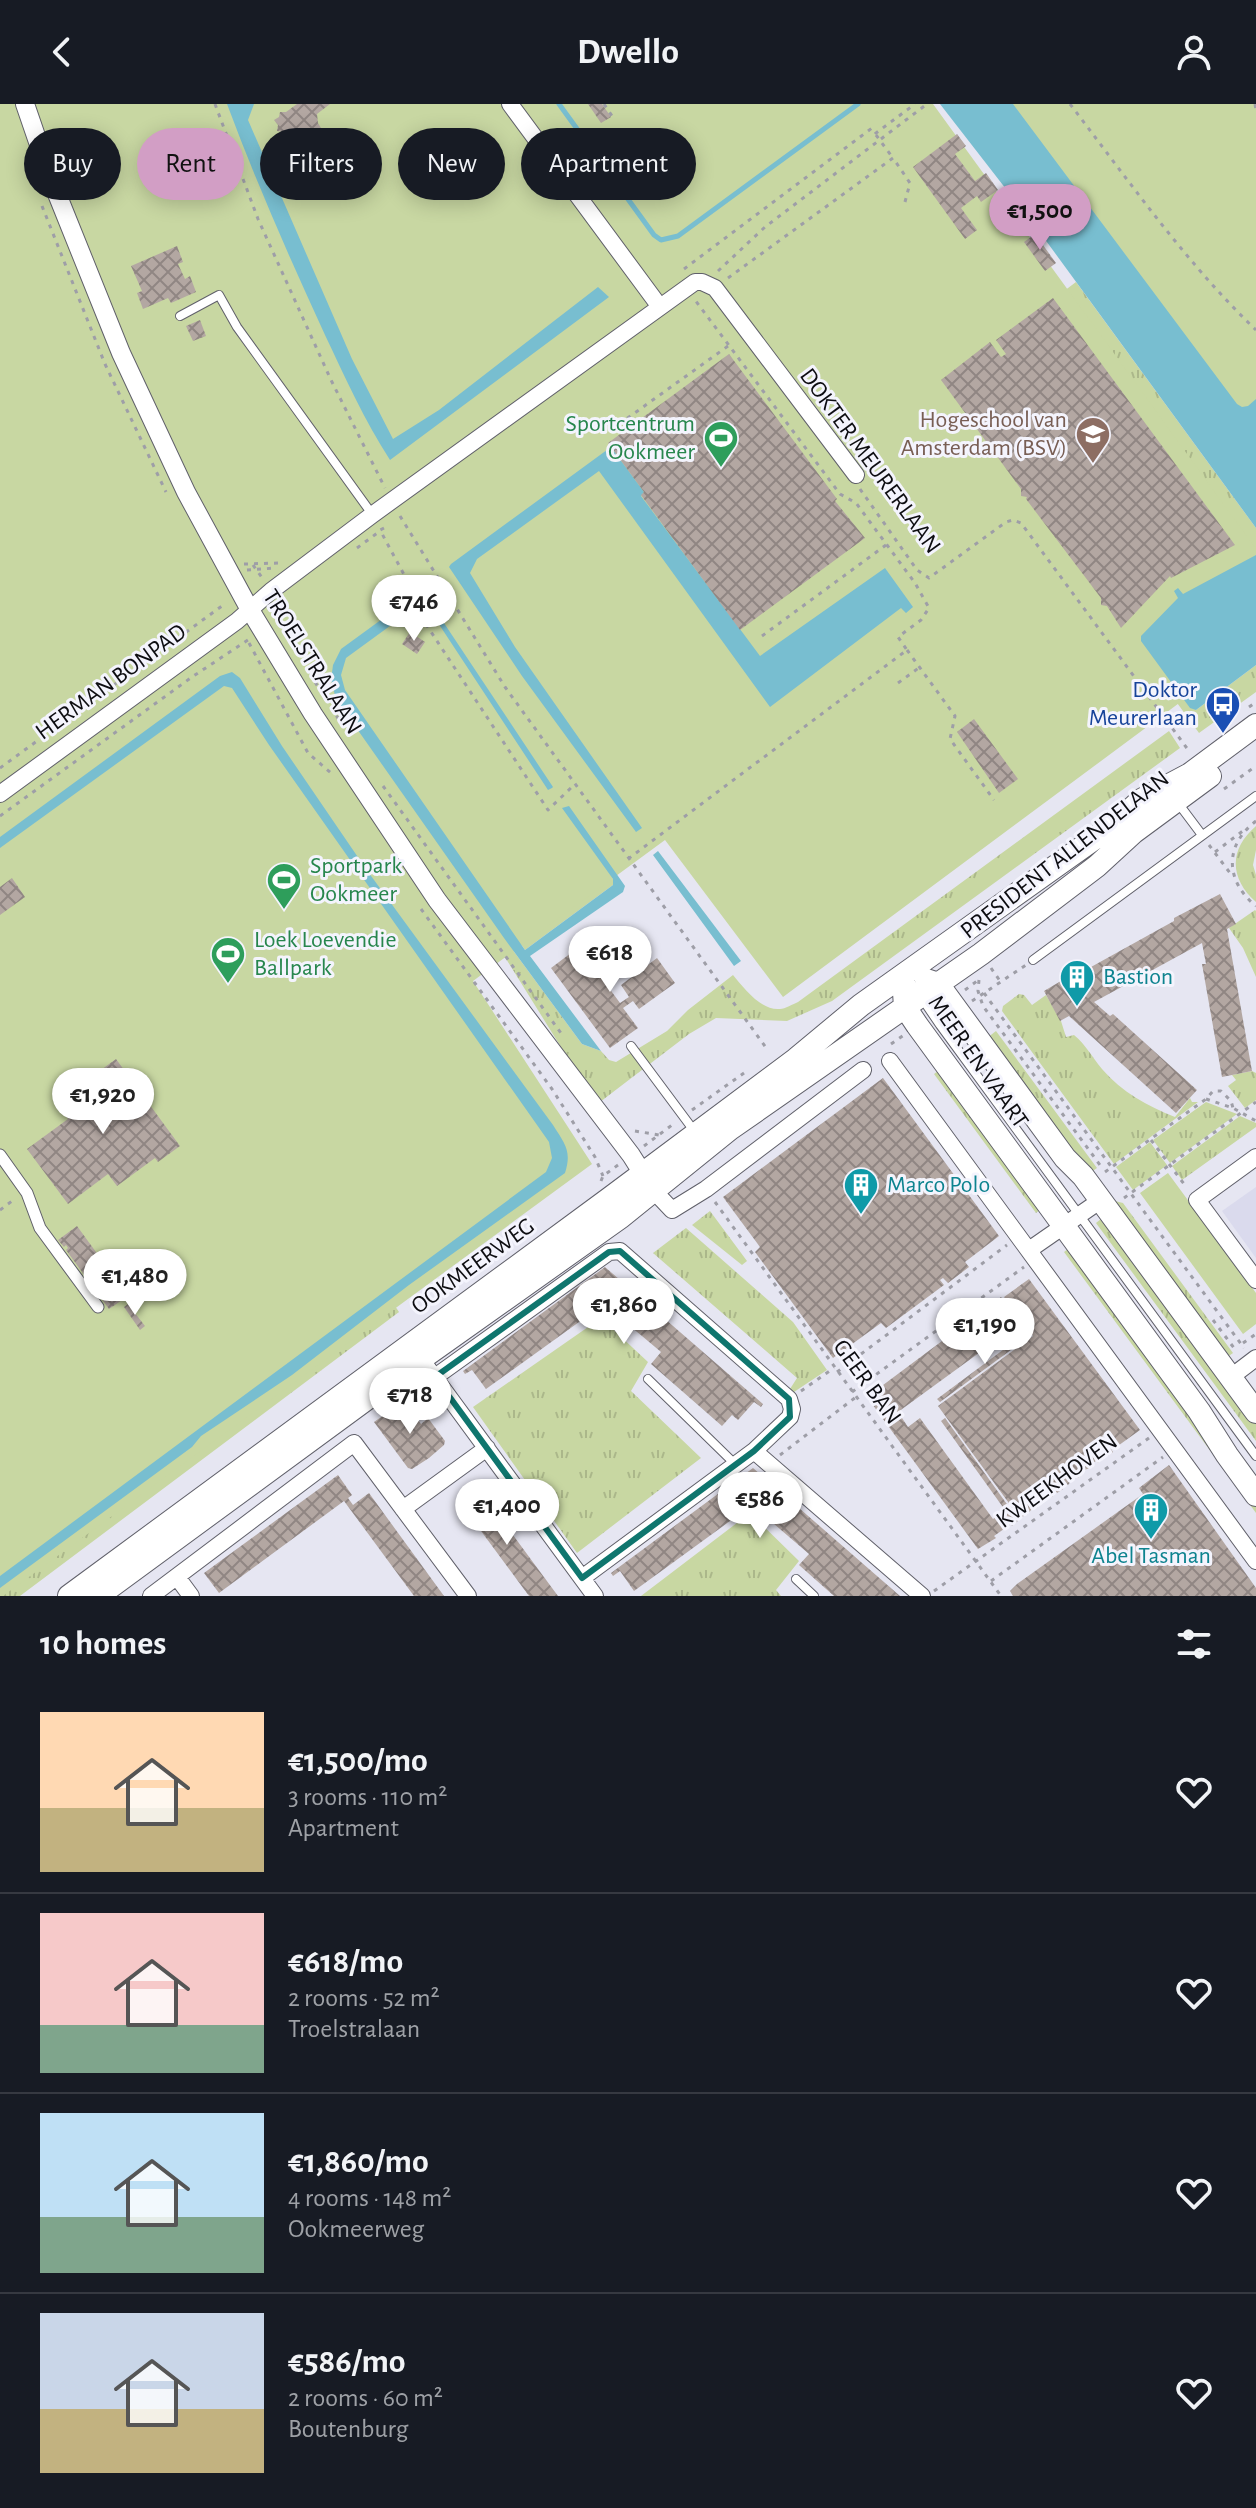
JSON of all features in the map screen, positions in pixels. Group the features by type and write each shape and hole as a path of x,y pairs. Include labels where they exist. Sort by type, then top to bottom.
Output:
{"main road":[{"name":"PRESIDENT ALLENDELAAN","path":"921,996 1097,866 1190,774 1256,725"},
{"name":"PRESIDENT ALLENDELAAN","path":"905,975 1115,824 1141,800 1171,794 1256,742"},
{"name":"OOKMEERWEG","path":"69,1596 648,1182 851,1013 905,975"},
{"name":"MEER EN VAART","path":"905,975 1256,1495"},
{"name":"MEER EN VAART","path":"905,975 1065,1158 1083,1176 1109,1189 1247,1365 1256,1412"},
{"name":"OOKMEERWEG","path":"701,1140 921,996"},
{"name":"OOKMEERWEG","path":"98,1596 621,1217 648,1182"}],"street":[{"name":"TROELSTRALAAN","path":"25,104 49,174 121,353 186,492 257,604 313,714 437,900 648,1182"},
{"path":"510,104 660,307"},
{"path":"257,604 368,509 695,282 713,286"},
{"name":"DOKTER MEURERLAAN","path":"713,286 856,475"},
{"name":"HERMAN BONPAD","path":"0,794 257,604"},
{"path":"890,1061 1256,1561"},
{"path":"648,1182 672,1210 706,1189 863,1070"},
{"path":"0,1155 26,1191 40,1228 98,1307"},
{"path":"1256,1157 1197,1200 1256,1280"},
{"path":"1028,1248 1072,1220 1109,1189"},
{"path":"435,1377 609,1252 620,1251 789,1399 792,1409 790,1417 754,1451 582,1578"},
{"path":"421,1359 595,1596"},
{"path":"151,1596 354,1443 468,1596"},
{"path":"403,1509 487,1448"},
{"path":"754,1451 925,1596"},
{"path":"177,1577 191,1596"}],"lane":[{"path":"180,316 219,295 237,327 368,509"},
{"path":"1171,794 1202,835"},
{"path":"1032,960 1256,796"},
{"path":"631,1046 701,1140"},
{"path":"1072,1220 1256,1456"},
{"path":"648,1379 735,1464"},
{"path":"796,1579 814,1596"}],"path":[{"path":"215,104 258,219 331,380 385,487 368,509"},
{"path":"604,104 614,119"},
{"path":"876,133 915,104"},
{"path":"713,286 714,274 765,227 927,104"},
{"path":"1070,104 1180,246 1230,305 1256,330"},
{"path":"1255,104 1256,110"},
{"path":"675,275 872,128 910,183 905,202"},
{"path":"713,286 893,158"},
{"path":"694,298 840,494 856,503 915,583 929,608 921,620 898,637 955,716 950,739 994,800"},
{"path":"611,430 729,345"},
{"name":"DOKTER MEURERLAAN","path":"856,475 857,486 917,570 929,578 1006,522 1013,520 1021,523 1189,751"},
{"path":"856,503 866,497"},
{"path":"575,784 548,810 414,606 408,582 380,530 399,515 505,687 767,1049"},
{"path":"762,636 886,545"},
{"path":"281,563 237,564 236,572 303,567"},
{"name":"TROELSTRALAAN","path":"236,572 257,604 277,623"},
{"path":"0,768 226,603"},
{"path":"0,816 248,640"},
{"path":"628,859 907,650"},
{"path":"898,683 920,667"},
{"name":"TROELSTRALAAN","path":"310,674 342,725"},
{"path":"376,776 564,1037"},
{"path":"1215,853 1256,821"},
{"path":"1234,879 1235,850 1247,828"},
{"path":"1202,835 1243,894 1256,906"},
{"path":"979,997 1032,960"},
{"path":"969,963 979,980 979,997 983,1006 1105,1172 1109,1189 1124,1198 1256,1102"},
{"path":"984,993 1242,1344 1247,1365"},
{"path":"1105,1172 1213,1091 1221,1091 1231,1101 1233,1108"},
{"path":"1206,1099 1233,1108 1256,1121"},
{"path":"628,1127 659,1135"},
{"path":"1150,1139 1197,1200"},
{"name":"GEER BAN","path":"706,1189 1000,1594"},
{"path":"0,1210 26,1191"},
{"path":"789,1399 1028,1248"},
{"path":"852,1392 1028,1248"},
{"path":"1209,1314 1247,1365"},
{"path":"1242,1344 1256,1334"},
{"path":"769,1464 856,1397"},
{"name":"KWEEKHOVEN","path":"925,1596 1159,1430"},
{"name":"KWEEKHOVEN","path":"991,1581 1173,1450"},
{"path":"993,1596 1000,1594"}],"highlighted area":[{"path":"620,1251 789,1399 790,1417 754,1451 582,1578 435,1377 609,1252"}],"shaded area":[{"path":"1256,1187 1256,1258 1222,1211"}],"green space":[{"name":"Sportpark Ookmeer","path":"0,104 933,104 1256,549 1256,646 783,997 665,840 473,981 592,1164 0,1596"},
{"path":"996,104 1256,104 1256,463"},
{"path":"1076,282 1256,528 1256,555 1064,291"},
{"path":"380,543 548,790 613,879 613,885 525,950 345,690 341,675 346,658 405,615 403,606 341,649 333,665 331,680 336,699 582,1044 601,1051 609,1060 616,1062 667,1031 688,1010 733,975 754,998 773,1009 782,1009 798,1002 1169,731 1180,748 832,1001 787,1021 716,1018 689,1034 600,1102 569,1060 485,925 408,820 286,623 289,609"},
{"path":"1129,637 1196,710 1256,665 1256,692 1199,733"},
{"path":"1256,826 1253,865 1256,902 1241,883 1236,864 1241,844"},
{"path":"1255,910 1256,977 1243,948 1229,928"},
{"path":"1019,994 1024,995 1032,1005 1046,995 1066,1037 1074,1035 1102,1069 1136,1098 1175,1117 1190,1098 1192,1102 1198,1102 1114,1164 1002,1011 1003,1006"},
{"path":"996,1031 1097,1168 1087,1175 987,1038"},
{"path":"942,1068 1045,1206 1036,1213 934,1074"},
{"path":"1256,1073 1256,1100 1245,1108 1228,1086 1236,1080 1232,1075"},
{"path":"1206,1102 1237,1114 1170,1163 1153,1140"},
{"path":"1240,1116 1256,1123 1256,1127 1182,1180 1172,1166"},
{"path":"1150,1142 1167,1165 1133,1190 1116,1167"},
{"path":"1168,1173 1256,1293 1256,1324 1243,1334 1140,1193"},
{"path":"1115,1201 1123,1203 1233,1353 1223,1360 1110,1204"},
{"path":"710,1211 747,1261 742,1265 692,1225"},
{"path":"1101,1219 1256,1418 1256,1441 1096,1223"},
{"path":"686,1228 793,1322 827,1370 794,1392 790,1389 797,1378 653,1253"},
{"path":"1073,1245 1256,1503 1256,1513 1064,1252"},
{"path":"391,1300 399,1312 20,1596 0,1596"},
{"path":"601,1318 648,1362 631,1391 701,1458 577,1553 473,1407"},
{"path":"750,1513 799,1561 776,1590 781,1596 641,1596"}],"water":[{"path":"227,104 254,104 248,120 260,148 260,186 244,147 244,128 237,128"},
{"path":"940,104 1013,104 1237,404 1248,406 1256,399 1256,528 1044,238"},
{"path":"266,200 283,200 352,359 393,439 439,410 598,287 609,297 390,460 363,414"},
{"path":"611,447 644,492 641,496 760,656 885,568 913,607 906,613 901,608 770,707 599,471 477,559 470,573 515,647 642,828 636,832 522,676 449,567"},
{"path":"1256,555 1256,665 1196,710 1190,708 1141,641 1141,636 1178,598 1174,591 1178,588 1183,594"},
{"path":"426,596 552,788 548,790 423,600"},
{"path":"404,606 405,615 346,658 341,675 345,690 525,950 613,885 613,879 562,808 569,806 625,886 623,892 530,956 601,1051 582,1044 336,699 331,680 333,665 341,649"},
{"path":"232,672 240,678 366,869 561,1137 568,1159 565,1173 409,1285 292,1375 201,1436 192,1447 0,1588 0,1576 546,1172 552,1158 549,1142 232,688 224,686 0,848 0,837 220,676"},
{"path":"658,851 741,961 734,966 653,855"}],"building":[{"path":"297,104 330,104 317,114 321,128 278,128 274,120 280,112 286,112"},
{"path":"588,104 602,104 611,117 601,123"},
{"path":"957,134 966,146 955,154 975,181 986,173 998,190 981,202 977,196 961,208 977,230 965,239 913,167"},
{"path":"1035,234 1056,263 1045,271 1024,242"},
{"path":"177,246 183,262 178,264 185,279 190,276 196,292 171,303 168,298 143,309 137,293 142,291 131,266"},
{"name":"Hogeschool van Amsterdam (BSV)","path":"1053,298 1235,545 1170,576 1121,628 1107,606 1101,605 1101,598 1027,497 1021,496 1021,489 941,380 990,342 1001,357 1006,354 996,340"},
{"path":"200,320 206,336 193,341 186,326"},
{"name":"Sportcentrum Ookmeer","path":"729,354 865,538 740,630 641,495 644,492 608,443"},
{"path":"410,632 425,642 417,654 402,644"},
{"path":"974,719 1018,779 999,793 957,732"},
{"path":"12,878 25,897 0,915 0,887"},
{"name":"Bastion","path":"1220,894 1236,924 1227,929 1252,1071 1222,1077 1202,964 1206,964 1202,943 1094,1002 1110,1016 1113,1014 1197,1090 1176,1113 1069,1016 1060,1021 1044,991"},
{"path":"579,947 620,1003 629,997 621,985 657,958 675,983 639,1009 633,1001 623,1008 638,1028 610,1048 551,968"},
{"path":"116,1059 180,1146 158,1162 155,1158 117,1186 108,1174 68,1204 27,1149 68,1119 59,1107 98,1079 94,1075"},
{"name":"Marco Polo","path":"883,1078 999,1236 965,1262 969,1267 948,1283 943,1278 940,1280 944,1285 886,1328 881,1323 833,1358 755,1252 760,1247 723,1197"},
{"path":"77,1226 128,1296 109,1309 66,1250 66,1245 64,1247 58,1240"},
{"path":"605,1267 763,1404 761,1407 754,1402 738,1420 732,1415 722,1426 651,1364 661,1352 604,1304 486,1389 472,1370 465,1374 463,1371"},
{"path":"1029,1279 1140,1430 1115,1448 1105,1434 1102,1436 1113,1452 1108,1456 1106,1453 1098,1463 1091,1464 1093,1467 1081,1471 1083,1474 1078,1478 1076,1475 1047,1500 1045,1497 1037,1508 1035,1505 1027,1515 978,1549 867,1397 1001,1297 1020,1323 898,1412 908,1427 920,1418 993,1519 1005,1510 941,1421 945,1418 1011,1506 938,1406 1033,1336 1004,1297"},
{"path":"128,1304 145,1326 140,1330 124,1307"},
{"path":"1027,1332 1030,1336 940,1402 937,1399"},
{"path":"404,1401 421,1424 428,1418 445,1441 429,1458 412,1469 408,1468 374,1422"},
{"name":"Abel Tasman","path":"1169,1465 1256,1588 1256,1596 1013,1596 1010,1591 1017,1584 1143,1494 1139,1488"},
{"path":"753,1468 900,1596 834,1596 799,1565 809,1554 752,1505 634,1591 620,1571 613,1576 611,1573"},
{"path":"338,1475 352,1495 348,1498 353,1505 369,1493 444,1596 414,1596 344,1501 219,1593 204,1573"},
{"path":"480,1490 558,1596 529,1596 481,1531 462,1504"}],"waterway":[{"path":"559,104 654,235 661,240 678,236 858,104"}],"place":[{"name":"Hogeschool van Amsterdam (BSV)","path":"1093,465"},
{"name":"Sportcentrum Ookmeer","path":"721,469"},
{"name":"Doktor Meurerlaan","path":"1223,735"},
{"name":"Sportpark Ookmeer","path":"284,911"},
{"name":"Loek Loevendie Ballpark","path":"228,985"},
{"name":"Bastion","path":"1077,1008"},
{"name":"Marco Polo","path":"861,1216"},
{"name":"Abel Tasman","path":"1151,1541"}]}
